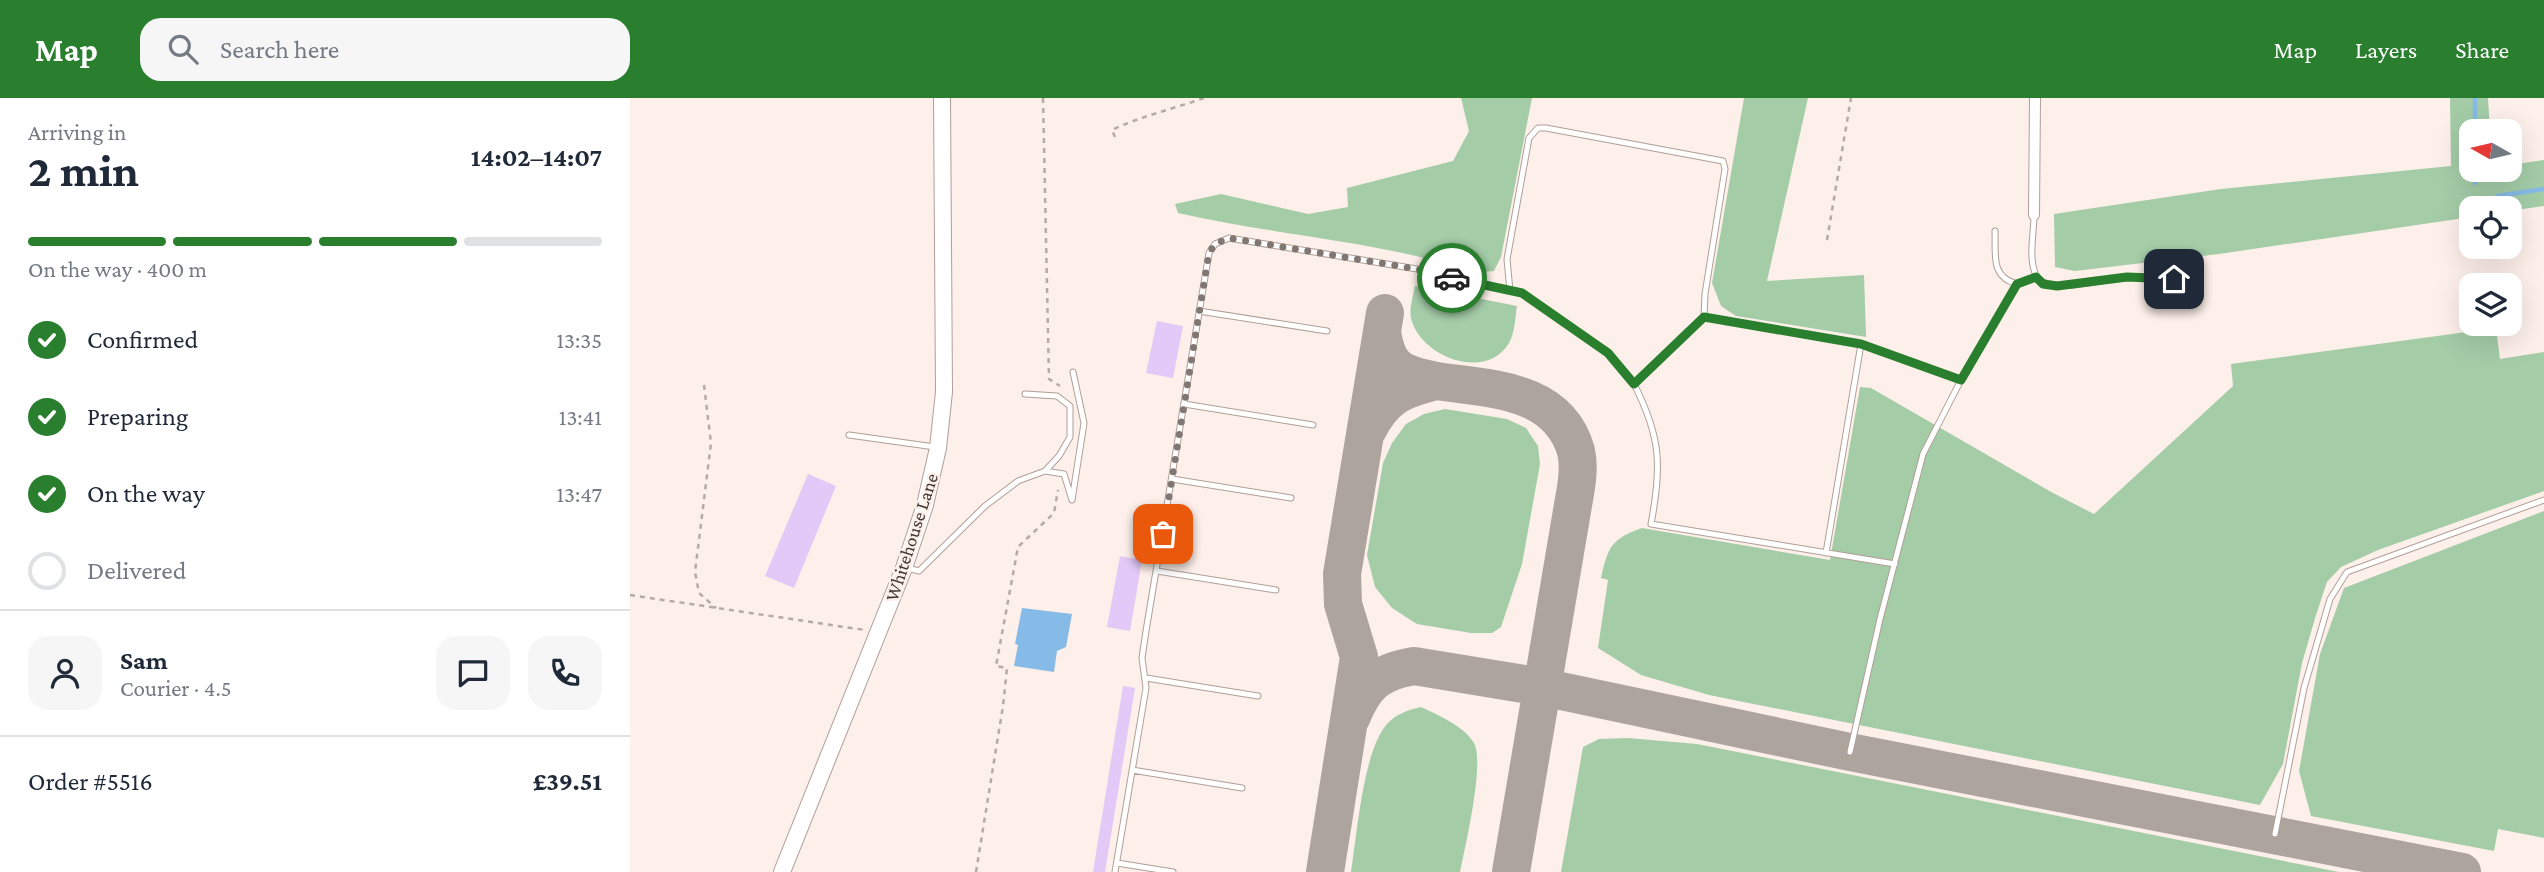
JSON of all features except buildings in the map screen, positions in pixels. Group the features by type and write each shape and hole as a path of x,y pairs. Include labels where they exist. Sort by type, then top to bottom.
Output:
{"street":[{"name":"Whitehouse Lane","path":"782,872 904,568 925,505 938,448 944,392 942,98"},
{"path":"2034,215 2035,98"}],"lane":[{"path":"1510,291 1507,259 1529,138 1538,128 1723,161 1725,169 1705,294 1704,317 1634,384"},
{"path":"2034,215 2033,264 2036,277 2043,284 2057,286 2127,277 2174,279"},
{"path":"1995,230 1997,271 2006,281 2017,284 2036,277"},
{"path":"1115,872 1146,678 1142,658 1209,253 1215,244 1229,238 1417,269 1522,293 1608,353 1634,384 1657,440 1658,479 1651,524 1895,564"},
{"path":"1850,752 1923,454 1961,380 2017,284"},
{"path":"1199,311 1327,331"},
{"path":"1704,317 1861,344 1961,380"},
{"path":"1826,553 1861,344"},
{"path":"1045,471 1064,474 1072,500 1084,423 1073,372"},
{"path":"904,568 919,572 985,506 1018,481 1045,471 1059,456 1070,437 1070,406 1057,396 1025,394"},
{"path":"1184,404 1313,425"},
{"path":"849,435 938,448"},
{"path":"1172,479 1291,498"},
{"path":"2275,834 2304,688 2330,599 2347,572 2544,500"},
{"path":"1157,571 1276,590"},
{"path":"1146,678 1258,696"},
{"path":"1132,769 1242,788"},
{"path":"1117,863 1173,872"}],"path":[{"path":"1115,137 1112,130 1135,119 1204,98"},
{"path":"1827,240 1851,98"},
{"path":"704,385 711,443 695,572 699,593 716,608"},
{"path":"630,595 879,632"}],"green space":[{"path":"1461,98 1532,98 1501,257 1494,271 1464,270 1387,250 1178,213 1175,204 1221,194 1308,214 1348,207 1347,188 1453,161 1469,131"},
{"path":"1744,98 1808,98 1767,281 1864,275 1866,337 1736,316 1721,306 1712,283"},
{"path":"2450,98 2488,98 2489,119 2459,119 2459,182 2522,182 2522,163 2544,160 2544,206 2522,209 2522,196 2459,196 2459,219 2219,254 2075,271 2055,267 2054,214 2221,189 2451,166"},
{"path":"1415,286 1517,306 1514,330 1509,343 1499,355 1485,361 1470,363 1440,353 1427,344 1417,332 1411,318"},
{"path":"2459,333 2459,336 2497,336 2500,359 2544,352 2544,491 2378,550 2341,567 2327,582 2302,663 2283,764 2260,805 1709,695 1641,675 1598,648 1608,580 1601,578 1606,559 1617,540 1642,528 1830,560 1860,387 1871,388 2094,514 2233,386 2231,364"},
{"path":"1445,409 1507,419 1526,428 1538,446 1540,464 1522,564 1501,627 1492,633 1471,633 1417,624 1392,608 1375,587 1367,555 1383,463 1392,443 1406,424 1424,414"},
{"path":"2544,511 2544,838 2498,829 2494,851 2311,816 2299,771 2320,654 2344,588"},
{"path":"1421,707 1464,731 1474,743 1477,753 1476,786 1460,872 1351,872 1362,794 1372,753 1387,724 1407,711"},
{"path":"1628,738 1697,744 2339,872 1561,872 1583,747 1599,739"}],"water":[{"path":"1022,608 1072,614 1066,647 1057,651 1054,672 1014,666"}],"waterway":[{"path":"2475,98 2475,119"},
{"path":"2497,196 2544,189"}],"taxiway":[{"path":"1325,872 1359,657 1343,604 1342,574 1385,313"},
{"path":"1367,431 1380,410 1394,397 1436,381 1414,376 1398,368 1388,354 1382,331"},
{"path":"1436,381 1499,390 1538,403 1554,415 1567,430 1576,451 1578,471 1575,492 1511,872"},
{"path":"1351,718 1362,696 1374,681 1391,672 1414,666 1542,687 1850,752 2462,872"}],"way so far":[{"path":"1163,534 1209,253 1215,244 1229,238 1417,269 1452,278"}],"route":[{"path":"1452,278 1522,293 1608,353 1634,384 1704,317 1861,344 1961,380 2017,284 2036,277 2043,284 2057,286 2127,277 2174,279"}]}
